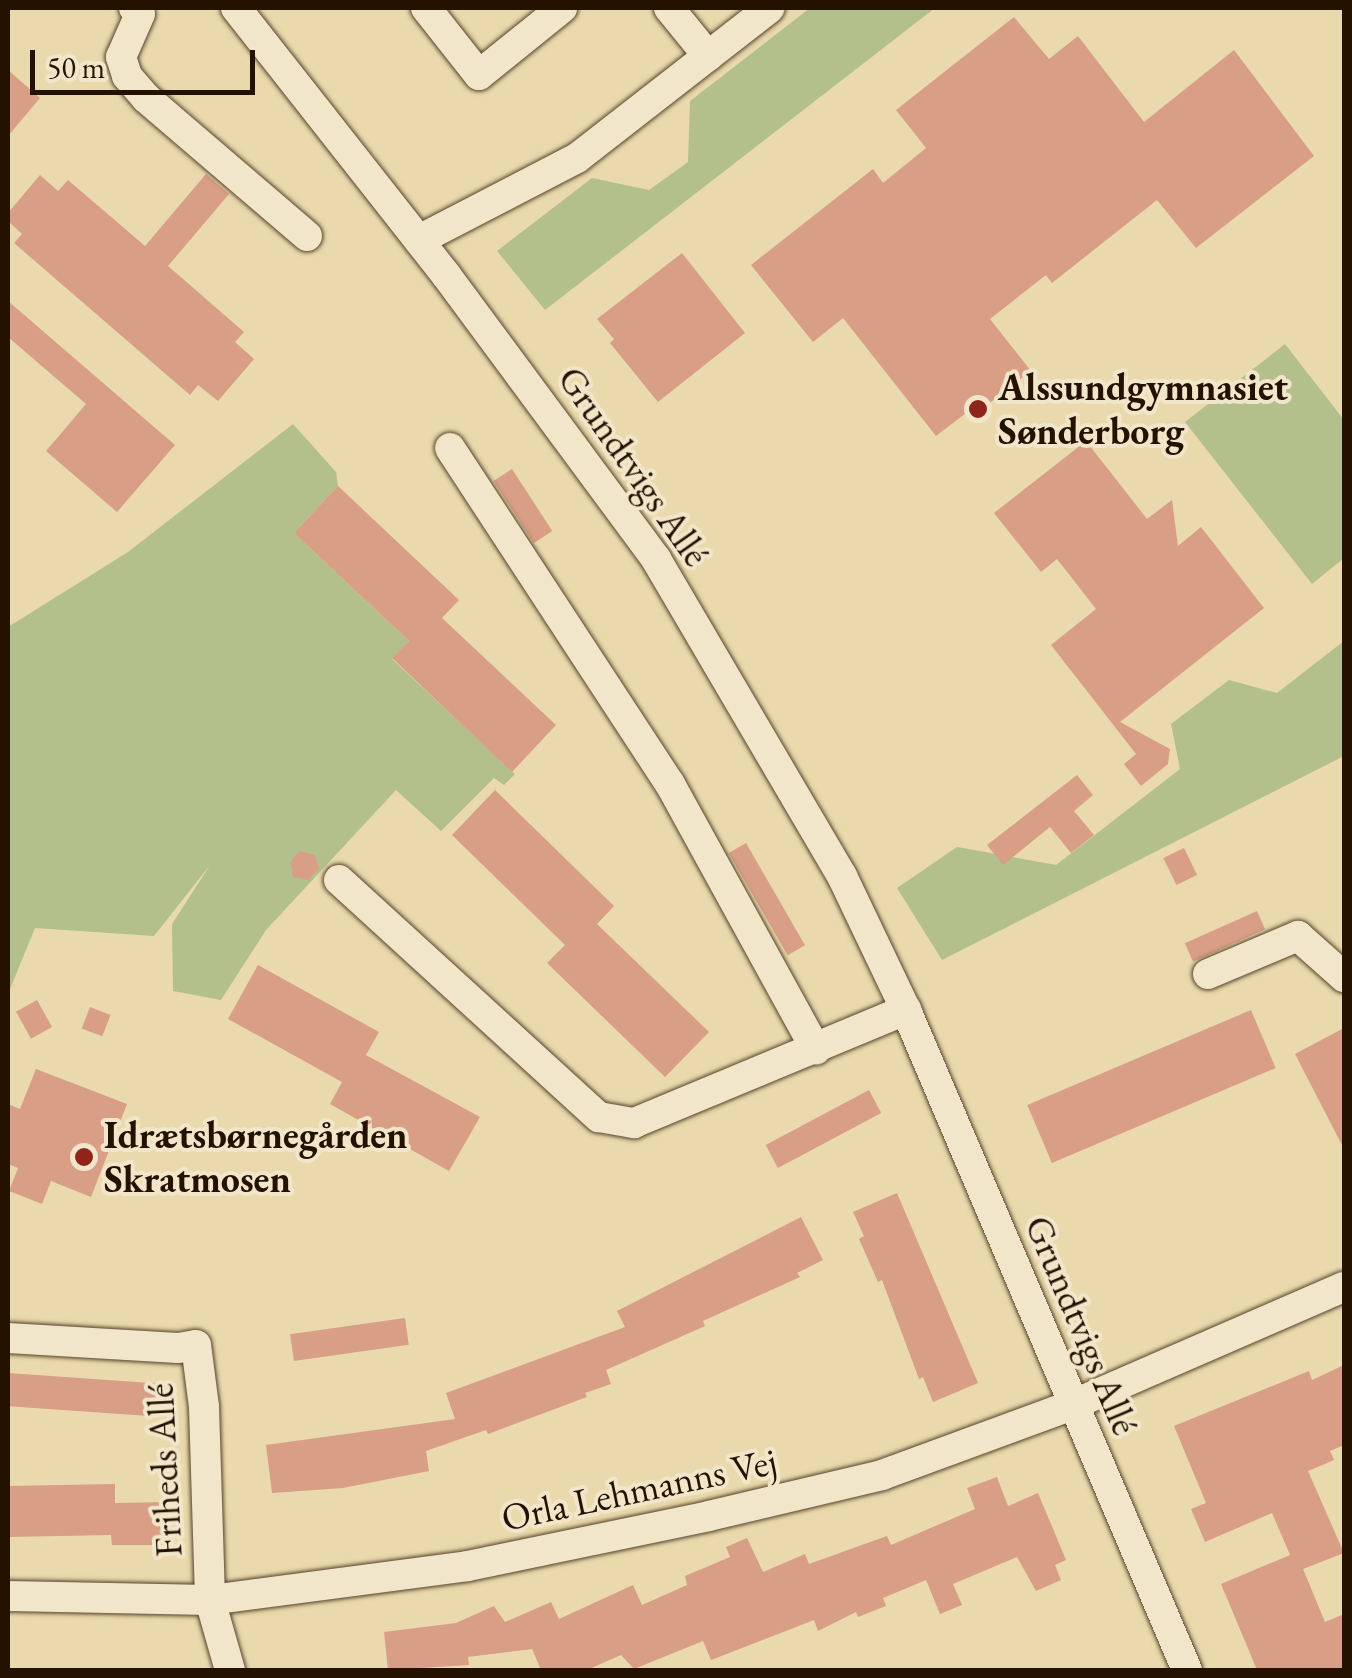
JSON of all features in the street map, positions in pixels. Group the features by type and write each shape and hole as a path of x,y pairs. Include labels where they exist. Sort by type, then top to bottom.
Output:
{"street":[{"path":"134,8 140,14 121,57 127,76 307,236"},
{"name":"Grundtvigs Allé","path":"236,8 419,240 656,559 842,876 906,1010 1186,1670"},
{"path":"426,8 479,74 562,8"},
{"path":"669,8 708,56"},
{"path":"419,240 577,158 770,8"},
{"path":"450,448 670,784 816,1050"},
{"path":"339,880 599,1117 634,1123 906,1010"},
{"path":"1208,974 1298,936 1344,977"},
{"name":"Orla Lehmanns Vej","path":"210,1600 468,1566 710,1516 882,1475 1072,1405 1344,1287"},
{"name":"Friheds Allé","path":"8,1338 178,1348 196,1345 204,1407 210,1600 230,1670"},
{"name":"Friheds Allé","path":"8,1596 210,1600"}],"green space":[{"path":"810,8 935,8 545,310 497,251 592,178 649,190 688,162 690,101"},
{"path":"1285,344 1344,420 1344,558 1312,584 1185,422"},
{"path":"293,424 336,472 338,486 294,533 409,641 392,659 515,774 504,785 494,778 441,831 396,790 266,930 221,1000 173,991 172,924 210,865 154,936 35,928 8,994 8,627 128,552"},
{"path":"1344,641 1344,756 942,960 897,888 957,847 1056,865 1180,769 1171,724 1229,680 1277,693"}],"building":[{"path":"1014,17 1049,59 1078,36 1144,122 1234,50 1314,156 1196,248 1157,200 1052,283 1046,275 990,319 1031,371 970,418 966,413 936,436 843,318 813,342 751,265 873,169 883,183 926,148 896,110"},
{"path":"8,70 40,98 8,136"},
{"path":"206,174 229,194 168,266 244,332 235,342 254,359 218,401 198,385 190,395 14,243 22,234 8,221 8,213 40,175 58,191 68,180 145,246"},
{"path":"682,253 745,333 658,402 610,343 614,339 597,319"},
{"path":"8,301 175,445 117,512 46,451 86,404 8,337"},
{"path":"1086,441 1147,519 1172,500 1178,546 1201,527 1264,608 1120,722 1170,749 1168,764 1141,786 1124,764 1136,754 1051,645 1096,609 1057,559 1041,572 994,513"},
{"path":"512,469 552,531 534,543 494,481"},
{"path":"338,486 459,600 442,618 556,725 512,772 392,658 409,641 294,533"},
{"path":"1077,775 1093,795 1074,811 1094,835 1071,853 1050,827 1003,865 987,845"},
{"path":"495,790 614,906 597,924 709,1032 665,1077 547,963 565,945 452,835"},
{"path":"746,843 805,945 788,955 729,853"},
{"path":"1184,848 1197,875 1176,885 1163,858"},
{"path":"300,851 315,855 319,869 308,880 293,877 290,862"},
{"path":"1257,911 1265,929 1193,961 1185,943"},
{"path":"258,965 379,1032 366,1055 480,1117 449,1171 330,1104 342,1082 228,1019"},
{"path":"37,1000 52,1027 31,1039 16,1012"},
{"path":"90,1007 111,1015 102,1036 82,1028"},
{"path":"1251,1010 1276,1068 1052,1163 1027,1105"},
{"path":"1344,1028 1344,1149 1295,1054"},
{"path":"36,1069 127,1104 91,1197 51,1181 42,1204 9,1191 18,1168 8,1164 8,1104 20,1109"},
{"path":"869,1090 881,1113 778,1168 766,1145"},
{"path":"897,1193 978,1383 933,1402 923,1377 919,1379 882,1280 878,1282 859,1239 864,1236 853,1212"},
{"path":"801,1217 823,1260 797,1273 800,1277 703,1321 705,1326 606,1370 611,1384 585,1393 587,1397 488,1434 486,1430 426,1451 429,1471 343,1488 272,1493 266,1445 455,1419 446,1393 625,1327 617,1311"},
{"path":"405,1318 409,1345 294,1361 290,1334"},
{"path":"1344,1365 1344,1445 1330,1451 1334,1460 1308,1471 1344,1553 1303,1569 1325,1622 1344,1614 1344,1670 1257,1670 1221,1584 1290,1555 1272,1513 1205,1542 1191,1509 1206,1503 1174,1426 1309,1371 1312,1380"},
{"path":"8,1373 169,1384 166,1417 8,1406"},
{"path":"997,1477 1008,1506 1038,1493 1066,1560 1055,1565 1061,1580 1036,1591 1017,1557 953,1584 962,1605 940,1614 926,1580 883,1598 886,1606 858,1617 856,1612 818,1631 814,1620 711,1660 703,1641 634,1669 621,1655 587,1670 541,1670 532,1649 468,1657 469,1665 388,1670 384,1632 456,1623 494,1606 505,1622 551,1602 559,1619 633,1585 642,1605 687,1585 685,1576 730,1557 726,1547 747,1538 763,1572 805,1554 809,1564 887,1536 891,1545 975,1509 967,1488"},
{"path":"115,1484 115,1503 170,1502 171,1545 112,1545 111,1535 8,1537 8,1486"}],"place":[{"name":"Alssundgymnasiet Sønderborg","path":"978,409"},
{"name":"Idrætsbørnegården Skratmosen","path":"84,1157"}]}
